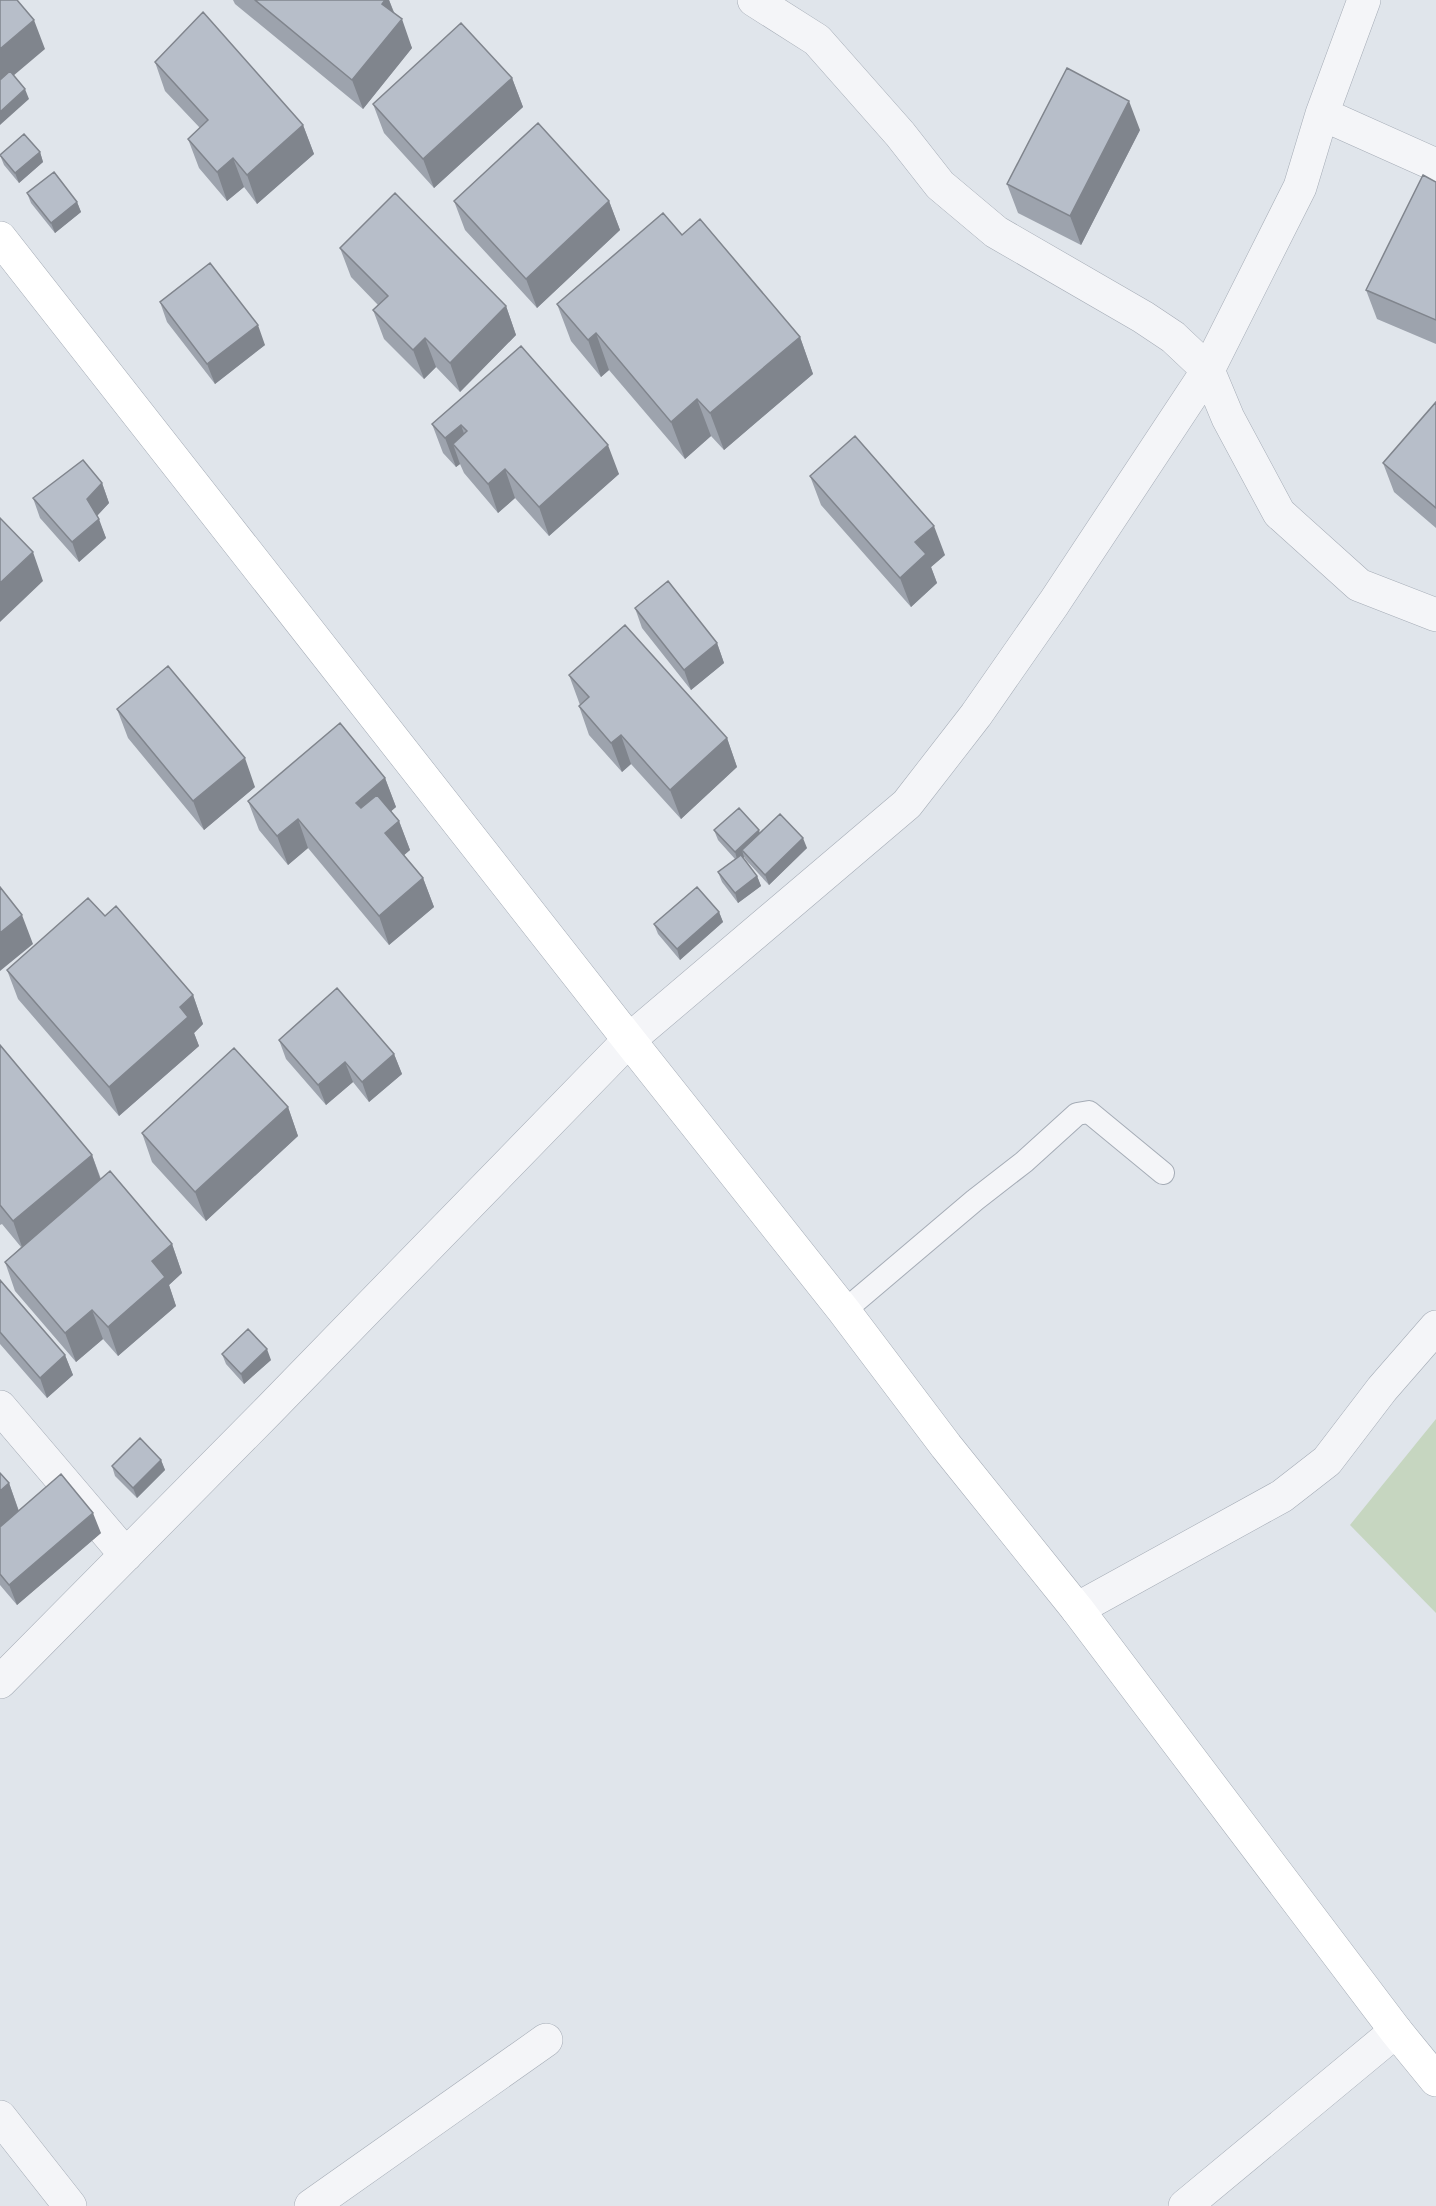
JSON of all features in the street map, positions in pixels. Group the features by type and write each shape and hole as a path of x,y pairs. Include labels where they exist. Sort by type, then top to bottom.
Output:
{"street":[{"path":"754,0 818,40 900,134 940,185 996,232 1143,317 1173,337 1208,370 1228,418 1279,513 1359,585 1436,615"},
{"path":"0,1682 628,1040 907,804 976,715 1054,603 1208,370 1300,187 1322,114 1364,0"},
{"path":"1322,114 1436,165"},
{"path":"3,246 844,1311 946,1446 1077,1609 1396,2031 1436,2080"},
{"path":"1077,1609 1282,1496 1327,1461 1382,1389 1436,1327"},
{"path":"0,1407 126,1555"},
{"path":"1185,2206 1396,2031"},
{"path":"311,2206 546,2040"},
{"path":"0,2117 70,2206"}],"lane":[{"path":"844,1311 975,1200 1024,1162 1077,1114 1089,1112 1163,1173"}],"green space":[{"path":"1436,1419 1436,1613 1350,1525"}],"building":[{"path":"0,0 17,0 34,20 0,49"},
{"path":"255,0 385,0 382,4 402,19 352,80"},
{"path":"203,12 303,125 247,175 233,158 217,172 188,139 208,120 155,62"},
{"path":"461,23 512,78 423,159 373,104"},
{"path":"1067,68 1129,101 1070,216 1007,184"},
{"path":"10,71 25,89 0,112 0,80"},
{"path":"538,123 609,201 526,279 454,201"},
{"path":"24,134 40,152 15,173 0,155"},
{"path":"54,172 77,202 51,223 27,193"},
{"path":"1423,175 1436,182 1436,320 1366,290"},
{"path":"395,193 506,306 450,363 425,338 413,350 373,310 388,296 340,248"},
{"path":"663,213 682,235 700,219 800,337 710,413 697,399 671,422 596,333 588,340 557,304"},
{"path":"210,263 258,325 207,364 160,302"},
{"path":"521,346 608,445 539,507 505,469 488,484 453,444 467,431 461,425 445,438 432,424"},
{"path":"1436,402 1436,508 1383,463"},
{"path":"855,436 934,526 915,542 926,554 900,578 810,476"},
{"path":"83,460 102,483 87,499 99,519 72,542 33,498"},
{"path":"0,518 33,552 0,583"},
{"path":"668,581 717,643 684,670 635,608"},
{"path":"625,625 727,738 670,790 621,735 611,743 579,706 589,697 569,675"},
{"path":"168,666 245,758 193,801 117,709"},
{"path":"340,723 385,778 356,803 361,808 377,795 399,821 385,833 423,878 379,916 298,819 277,836 248,801"},
{"path":"739,808 759,830 735,852 714,830"},
{"path":"780,814 803,838 765,875 742,850"},
{"path":"741,855 757,876 735,893 718,872"},
{"path":"0,887 22,915 0,933"},
{"path":"697,887 719,912 677,949 654,924"},
{"path":"88,898 105,916 116,906 193,995 180,1007 188,1017 109,1087 7,970"},
{"path":"337,988 394,1054 362,1082 345,1062 318,1085 279,1040"},
{"path":"0,1045 92,1155 13,1221 0,1205"},
{"path":"234,1048 288,1107 195,1192 142,1133"},
{"path":"110,1171 172,1244 152,1261 165,1277 108,1327 92,1310 65,1333 5,1262"},
{"path":"0,1280 65,1355 40,1378 0,1332"},
{"path":"248,1329 267,1349 241,1374 222,1354"},
{"path":"140,1438 161,1460 133,1488 112,1466"},
{"path":"0,1473 9,1483 0,1491"},
{"path":"61,1474 93,1513 9,1585 0,1574 0,1527"}]}
